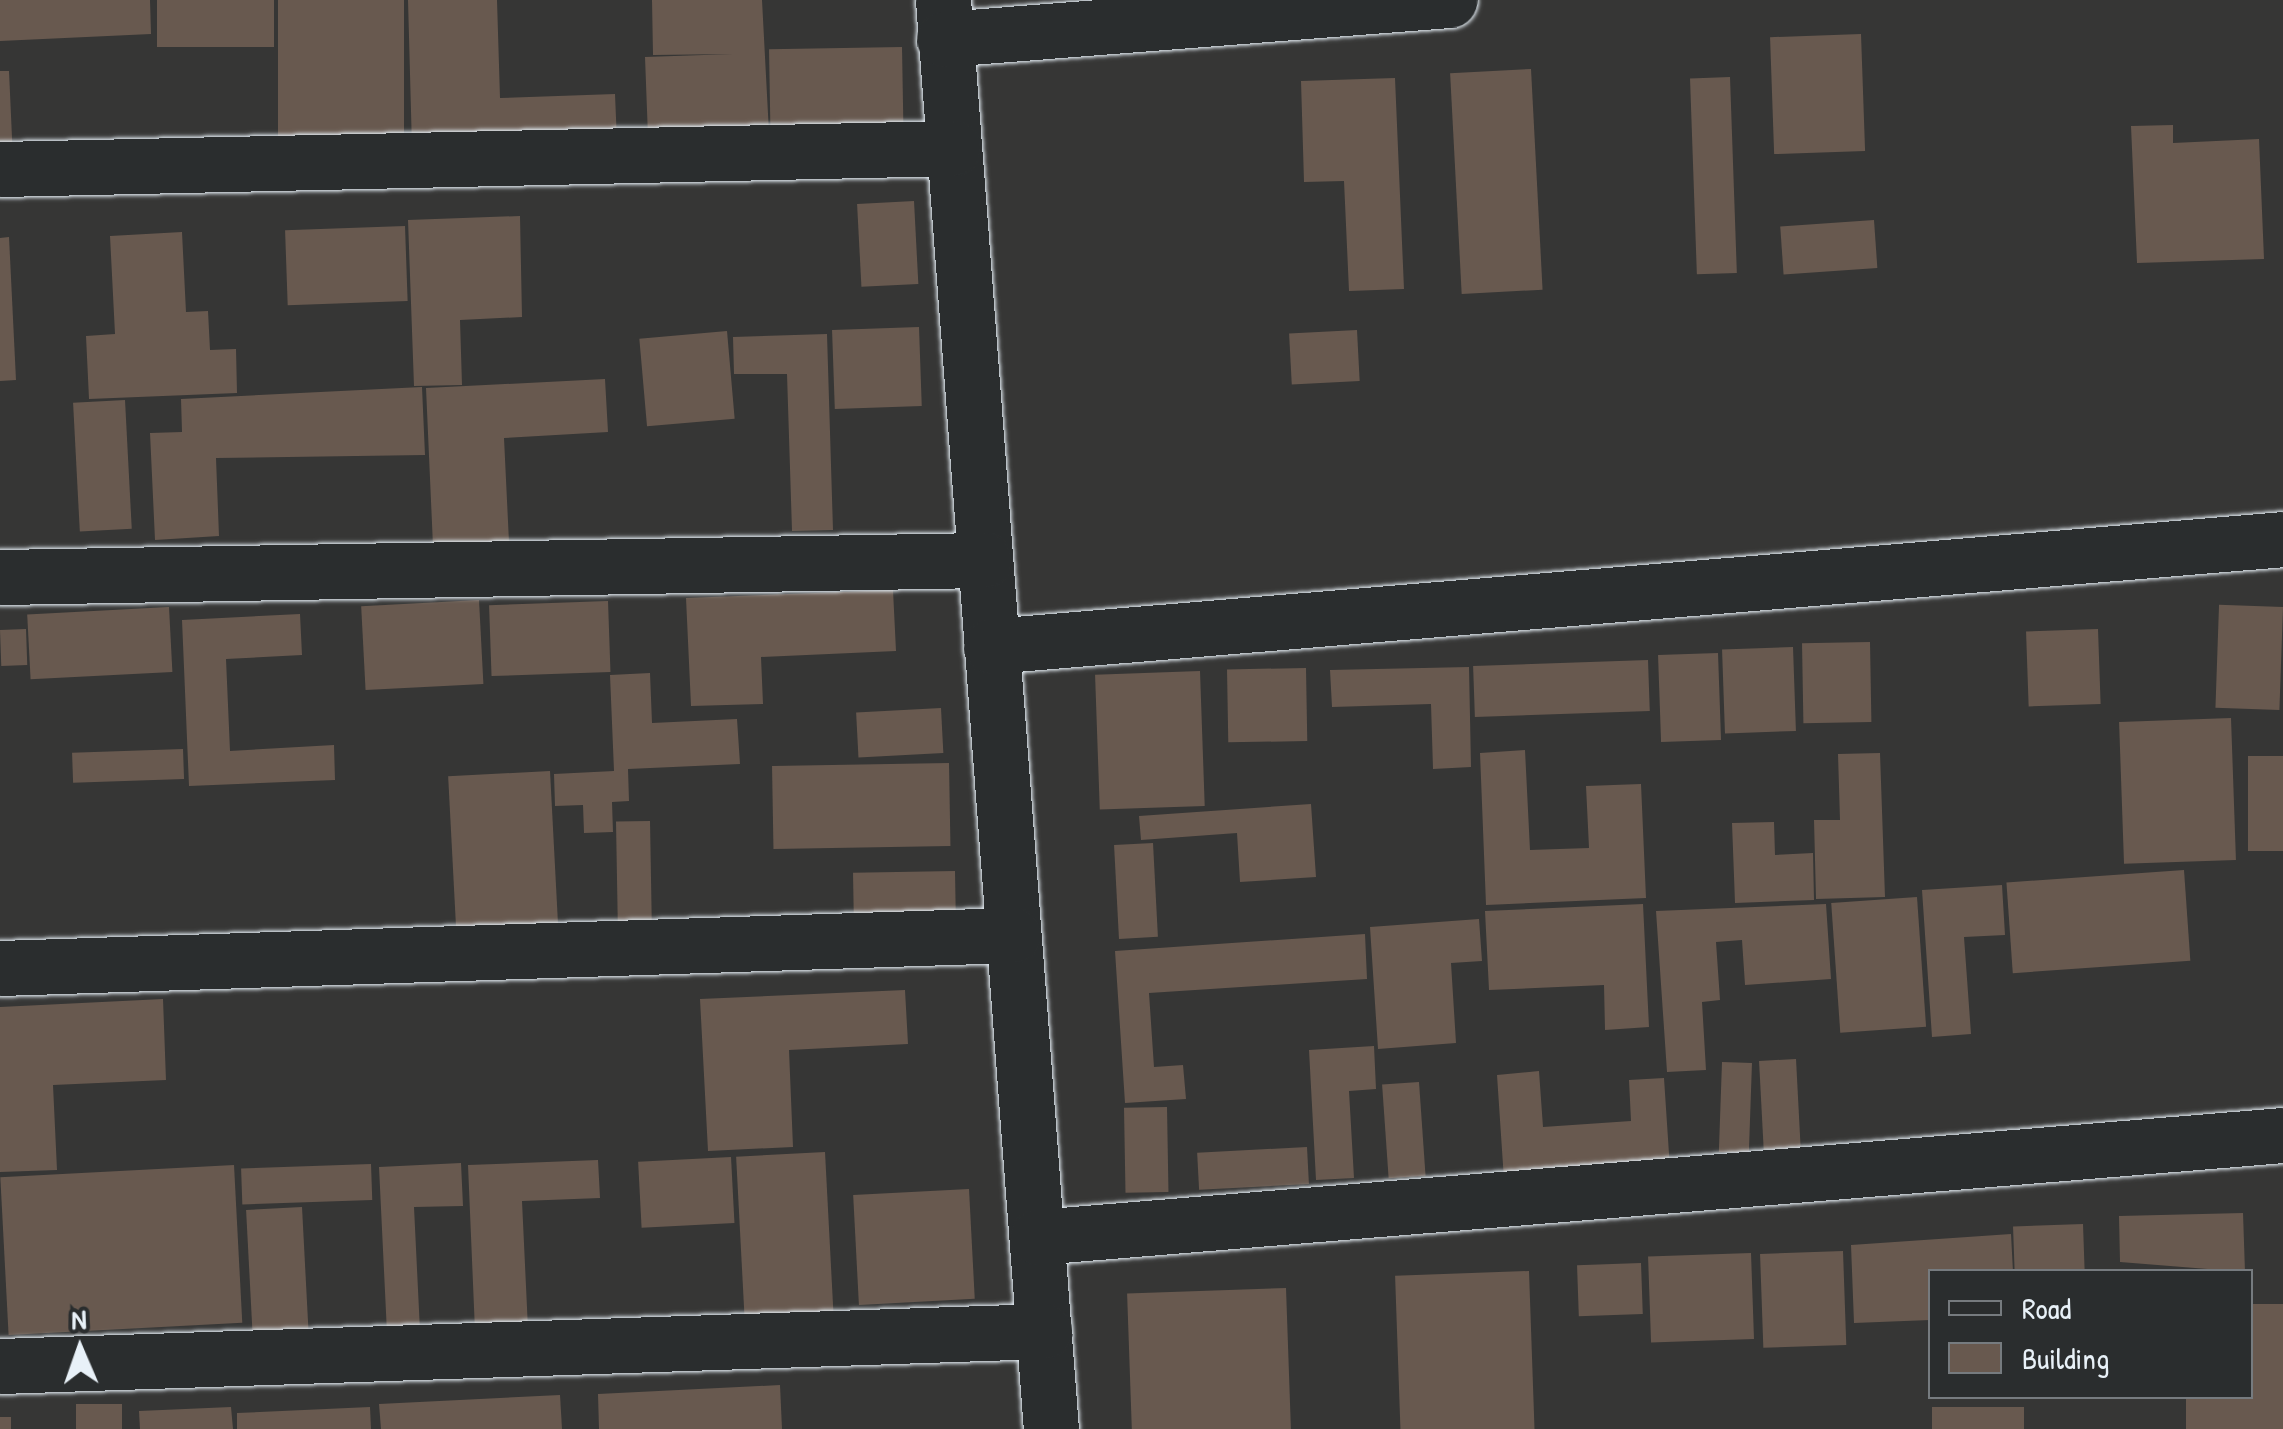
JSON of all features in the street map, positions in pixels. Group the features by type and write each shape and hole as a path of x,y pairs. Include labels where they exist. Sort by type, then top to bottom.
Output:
{"street":[{"path":"1051,1429 944,20 1450,0"},
{"path":"0,169 953,148"},
{"path":"991,646 2283,540"},
{"path":"0,577 984,560"},
{"path":"0,968 1013,935"},
{"path":"1037,1237 2283,1135"},
{"path":"0,1366 1044,1332"}],"building":[{"path":"0,0 150,0 151,34 0,41"},
{"path":"157,0 274,0 274,47 157,47"},
{"path":"278,0 404,0 404,150 278,150"},
{"path":"408,0 497,0 500,98 615,94 617,142 412,148"},
{"path":"652,0 762,0 769,133 648,137 645,57 733,54 653,55"},
{"path":"1861,34 1865,151 1774,154 1770,37"},
{"path":"902,47 903,126 770,128 769,49"},
{"path":"1531,69 1543,290 1462,294 1450,73"},
{"path":"0,71 9,71 13,160 0,160"},
{"path":"1730,77 1737,273 1697,274 1690,78"},
{"path":"1395,78 1404,289 1349,291 1344,181 1304,182 1301,81"},
{"path":"2173,125 2173,143 2259,139 2264,259 2137,263 2131,126"},
{"path":"914,201 918,284 861,287 857,204"},
{"path":"520,216 522,317 460,320 462,385 414,386 408,220"},
{"path":"1874,220 1877,268 1784,274 1780,227"},
{"path":"405,226 408,301 288,305 285,230"},
{"path":"182,232 186,312 208,311 210,350 236,349 237,393 89,399 86,336 115,334 110,236"},
{"path":"9,237 16,380 0,381 0,238"},
{"path":"919,327 922,406 835,409 832,330"},
{"path":"1357,330 1360,381 1292,384 1289,334"},
{"path":"727,331 735,419 647,426 639,339"},
{"path":"827,334 833,530 792,531 787,374 734,374 733,337"},
{"path":"605,379 608,432 504,438 509,542 433,546 426,388"},
{"path":"422,387 425,455 216,458 219,536 155,540 150,433 182,432 181,399"},
{"path":"125,400 132,529 80,532 73,403"},
{"path":"893,590 896,651 761,657 763,704 691,706 686,598"},
{"path":"479,600 483,684 366,690 361,606"},
{"path":"608,601 610,672 492,676 489,605"},
{"path":"2219,605 2283,607 2279,710 2215,708"},
{"path":"169,607 172,672 31,679 27,614"},
{"path":"300,614 302,655 226,659 230,751 334,745 335,780 189,786 182,620"},
{"path":"26,629 27,665 1,666 0,630"},
{"path":"2098,629 2101,704 2029,706 2026,632"},
{"path":"1870,642 1871,722 1803,723 1802,643"},
{"path":"1793,647 1796,731 1725,733 1722,649"},
{"path":"1718,653 1721,740 1661,742 1658,655"},
{"path":"1648,660 1650,711 1475,717 1473,666"},
{"path":"1469,667 1471,767 1433,769 1431,704 1332,707 1330,670"},
{"path":"1306,668 1307,741 1228,742 1227,669"},
{"path":"1200,671 1205,806 1100,810 1095,675"},
{"path":"650,673 652,723 737,719 740,764 628,769 629,801 612,802 613,832 584,833 583,805 555,806 554,774 614,771 610,675"},
{"path":"941,708 943,753 858,757 856,712"},
{"path":"2231,718 2236,860 2124,864 2119,722"},
{"path":"183,749 184,779 73,783 72,753"},
{"path":"1525,750 1530,850 1589,848 1586,786 1641,784 1646,898 1486,905 1480,753"},
{"path":"1880,753 1885,897 1816,899 1814,820 1840,820 1838,754"},
{"path":"2248,756 2283,756 2283,851 2248,851"},
{"path":"949,763 950,846 773,849 772,766"},
{"path":"550,771 558,930 456,935 448,776"},
{"path":"1311,804 1316,877 1240,882 1237,833 1141,840 1139,816"},
{"path":"650,821 652,925 618,926 616,822"},
{"path":"1774,822 1775,855 1813,853 1814,900 1735,903 1732,823"},
{"path":"1153,843 1158,937 1119,939 1114,845"},
{"path":"2184,870 2190,961 2013,973 2006,882"},
{"path":"955,871 956,921 854,923 853,873"},
{"path":"2002,885 2005,935 1964,937 1971,1034 1932,1037 1922,890"},
{"path":"1917,897 1926,1027 1840,1033 1831,903"},
{"path":"1643,904 1649,1027 1605,1030 1604,985 1489,990 1485,911"},
{"path":"1826,904 1831,979 1745,985 1742,940 1716,942 1720,1000 1702,1002 1706,1070 1667,1072 1656,911"},
{"path":"1479,919 1482,961 1451,963 1456,1043 1378,1049 1370,927"},
{"path":"1365,934 1367,979 1149,993 1154,1067 1183,1065 1186,1099 1125,1103 1115,951"},
{"path":"905,990 908,1044 789,1050 793,1147 708,1151 700,999"},
{"path":"163,999 166,1080 53,1085 57,1170 0,1172 0,1007"},
{"path":"1374,1046 1376,1089 1349,1091 1354,1178 1316,1180 1309,1050"},
{"path":"1796,1059 1801,1148 1764,1150 1759,1061"},
{"path":"1722,1062 1752,1063 1749,1153 1719,1152"},
{"path":"1539,1071 1543,1127 1631,1121 1629,1080 1664,1078 1670,1169 1504,1180 1497,1075"},
{"path":"1419,1082 1426,1176 1389,1178 1382,1085"},
{"path":"1167,1107 1168,1192 1125,1193 1124,1108"},
{"path":"1307,1147 1309,1184 1199,1190 1197,1153"},
{"path":"825,1152 834,1315 745,1319 736,1157"},
{"path":"731,1157 734,1223 642,1228 638,1162"},
{"path":"598,1160 600,1198 522,1201 528,1329 475,1331 468,1165"},
{"path":"461,1163 463,1206 414,1207 420,1331 387,1333 379,1167"},
{"path":"371,1164 372,1200 242,1205 241,1169"},
{"path":"234,1165 242,1323 9,1335 0,1177"},
{"path":"969,1189 975,1299 859,1305 853,1195"},
{"path":"302,1207 309,1332 253,1335 246,1210"},
{"path":"2243,1213 2245,1269 2120,1262 2119,1216"},
{"path":"2083,1224 2085,1269 2015,1269 2013,1226"},
{"path":"2011,1234 2013,1269 1928,1269 1928,1320 1854,1323 1851,1245"},
{"path":"1843,1251 1846,1345 1763,1348 1760,1254"},
{"path":"1751,1253 1754,1339 1651,1343 1648,1257"},
{"path":"1641,1263 1643,1314 1579,1316 1577,1265"},
{"path":"1529,1271 1535,1429 1400,1429 1395,1276"},
{"path":"1286,1288 1291,1429 1132,1429 1127,1294"},
{"path":"2253,1304 2283,1304 2283,1429 2250,1429"},
{"path":"780,1385 782,1429 599,1429 598,1394"},
{"path":"560,1395 562,1429 381,1429 379,1404"},
{"path":"2186,1399 2250,1399 2250,1429 2186,1429"},
{"path":"76,1404 122,1404 122,1429 76,1429"},
{"path":"231,1407 233,1429 140,1429 139,1411"},
{"path":"370,1407 371,1429 237,1429 237,1413"},
{"path":"1932,1407 2024,1407 2024,1429 1932,1429"},
{"path":"0,1417 11,1417 11,1429 0,1429"}]}
